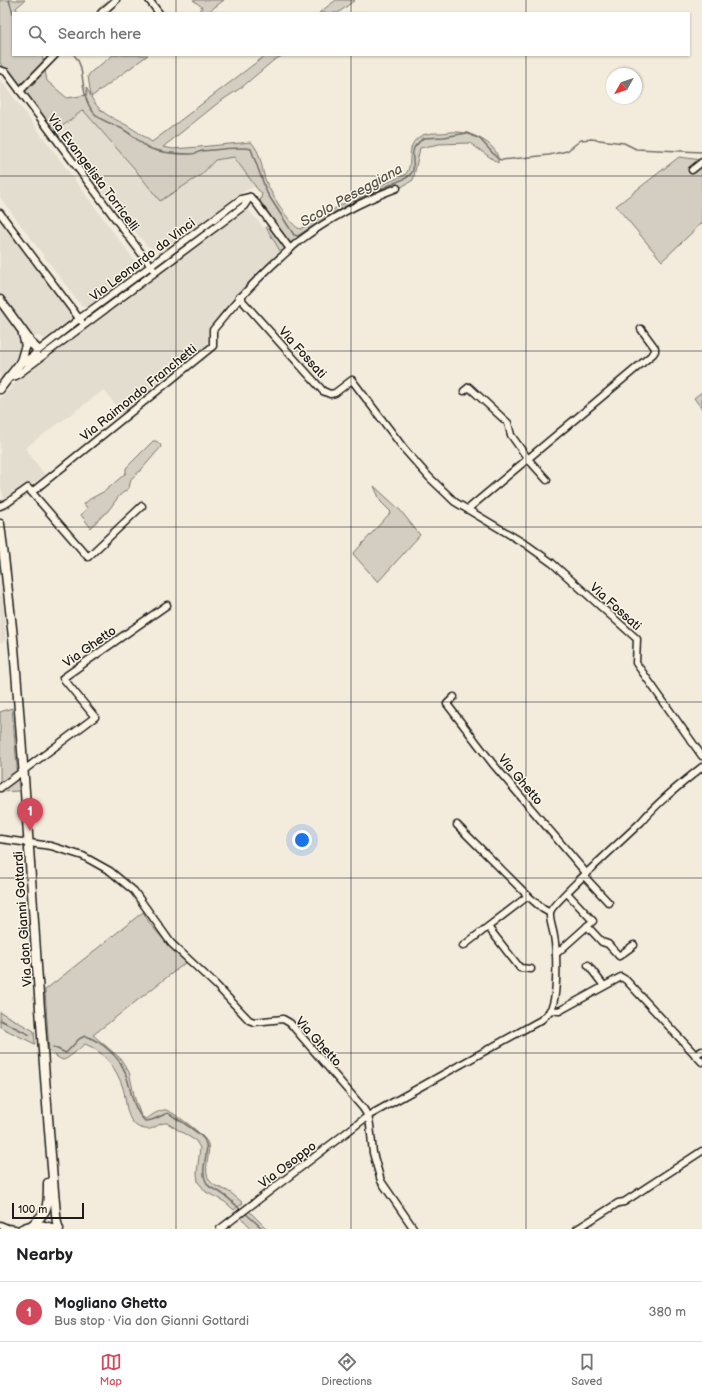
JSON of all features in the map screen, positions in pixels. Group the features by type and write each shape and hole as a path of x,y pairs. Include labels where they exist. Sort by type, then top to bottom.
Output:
{"main road":[{"path":"0,300 23,331 31,349 7,378 0,389"},
{"name":"Via don Gianni Gottardi","path":"0,524 14,647 48,1121 56,1214 59,1229"},
{"name":"Via don Gianni Gottardi","path":"31,1226 43,1216 48,1203 48,1121"},
{"name":"Via don Gianni Gottardi","path":"22,1229 31,1226 44,1226 53,1229"}],"street":[{"path":"102,12 116,0"},
{"path":"149,0 158,12"},
{"path":"20,91 54,56"},
{"name":"Via Evangelista Torricelli","path":"0,70 6,72 155,272"},
{"path":"692,170 702,162"},
{"path":"239,297 297,243 337,216 375,196 397,188"},
{"path":"7,378 16,376 244,206 250,197 290,249"},
{"name":"Via Leonardo da Vinci","path":"31,349 48,342 241,199 250,197"},
{"path":"0,213 84,325"},
{"name":"Via Raimondo Franchetti","path":"0,506 7,503 28,488 32,492 213,346 213,330 239,297"},
{"name":"Via Fossati","path":"239,297 323,391 330,394 335,393 352,380 405,450 429,477 455,502 527,545 552,563 637,639 636,663 702,756"},
{"path":"468,509 653,354 655,348 641,330"},
{"path":"464,391 468,387 508,423 511,435 528,459 547,480"},
{"path":"32,492 88,557 142,506"},
{"name":"Via Ghetto","path":"0,788 94,717 63,678 167,605"},
{"name":"Via Ghetto","path":"454,697 447,704 493,764 609,903"},
{"path":"414,1229 381,1181 373,1153 372,1136 368,1116 540,1020 550,1010 554,1000 556,954 550,913 556,903 664,798 702,767"},
{"path":"457,825 528,896 550,913"},
{"name":"Via Ghetto","path":"0,839 51,846 82,856 110,871 134,891 171,943 216,984 249,1020 254,1022 283,1019 290,1023 363,1108 368,1116"},
{"path":"556,954 593,921 567,893"},
{"path":"463,946 528,896"},
{"path":"587,926 602,942 608,944 619,956 634,945"},
{"path":"488,927 520,968 531,969"},
{"path":"588,965 604,986"},
{"path":"550,1010 559,1011 621,977 626,980 702,1062"},
{"path":"695,1055 702,1051"},
{"name":"Via Osoppo","path":"220,1229 368,1116"},
{"path":"577,1229 618,1203 624,1202 702,1151"},
{"path":"0,1226 15,1229"}],"shaded area":[{"path":"0,0 25,0 16,8 18,12 12,12 12,56 42,56 47,81 67,98 87,95 86,87 91,96 88,76 112,56 147,56 91,97 103,112 152,142 265,56 282,56 274,60 242,87 218,103 163,147 173,149 251,142 259,155 265,179 280,207 291,221 300,229 360,194 405,175 408,171 412,146 419,137 424,135 454,132 471,135 485,141 491,146 498,157 498,163 470,143 439,144 420,148 413,180 393,192 343,212 283,256 266,227 274,221 260,202 262,193 258,190 234,157 215,160 201,175 160,201 134,168 83,110 55,132 0,63"},
{"path":"193,0 224,0 208,12 199,12 202,7"},
{"path":"336,0 355,0 339,12 320,12"},
{"path":"0,79 137,264 138,270 86,308 79,303 0,197"},
{"path":"83,110 134,168 160,201 201,175 215,160 234,157 258,190 254,187 244,191 160,253 146,245 55,132"},
{"path":"679,157 702,160 702,223 662,261 616,206"},
{"path":"247,208 264,228 266,227 283,256 261,267 242,293 235,296 210,328 207,346 205,349 122,414 104,390 25,448 45,475 32,485 26,483 4,499 0,482 0,398 34,365"},
{"path":"0,216 70,309 73,318 45,339 40,336 30,337 21,355 0,386"},
{"path":"702,392 702,409 694,398"},
{"path":"153,441 160,444 161,447 131,479 129,488 119,496 108,511 91,528 81,515 87,508 84,504 105,491 126,473 126,468"},
{"path":"374,486 400,510 420,535 378,582 353,554 391,512 381,502"},
{"path":"0,576 6,641 0,642"},
{"path":"12,708 19,791 0,792 0,712"},
{"path":"143,912 152,927 163,939 189,960 93,1035 120,1058 129,1072 135,1099 141,1116 146,1119 158,1112 166,1110 176,1115 206,1140 209,1149 207,1168 208,1177 214,1185 228,1191 243,1203 234,1210 225,1202 206,1192 198,1182 197,1173 200,1148 196,1141 167,1123 146,1129 141,1128 132,1121 129,1117 123,1088 117,1074 104,1056 92,1047 85,1044 71,1056 63,1060 49,1051 45,990"},
{"path":"0,1012 34,1031 35,1044 0,1027"},
{"path":"248,1210 267,1229 252,1229 240,1216"}],"waterway":[{"name":"Scolo Peseggiana","path":"9,0 13,12"},
{"name":"Scolo Peseggiana","path":"75,56 81,68 87,101 91,109 97,116 124,130 149,148 164,152 191,154 227,148 251,149 267,193 294,235 298,236 364,196 410,175 413,168 414,148 423,138 444,137 467,133 480,139 498,159 502,160 549,155 567,151 581,140 591,139 624,143 636,149 702,152"},
{"path":"0,1020 30,1035"},
{"path":"53,1047 66,1053 79,1039 85,1036 97,1041 109,1050 118,1059 125,1071 133,1101 140,1115 145,1121 148,1121 168,1113 201,1136 206,1144 204,1173 208,1185 225,1195 242,1211"},
{"path":"245,1213 263,1229"}],"place":[{"name":"Mogliano Ghetto","path":"30,831"}]}
